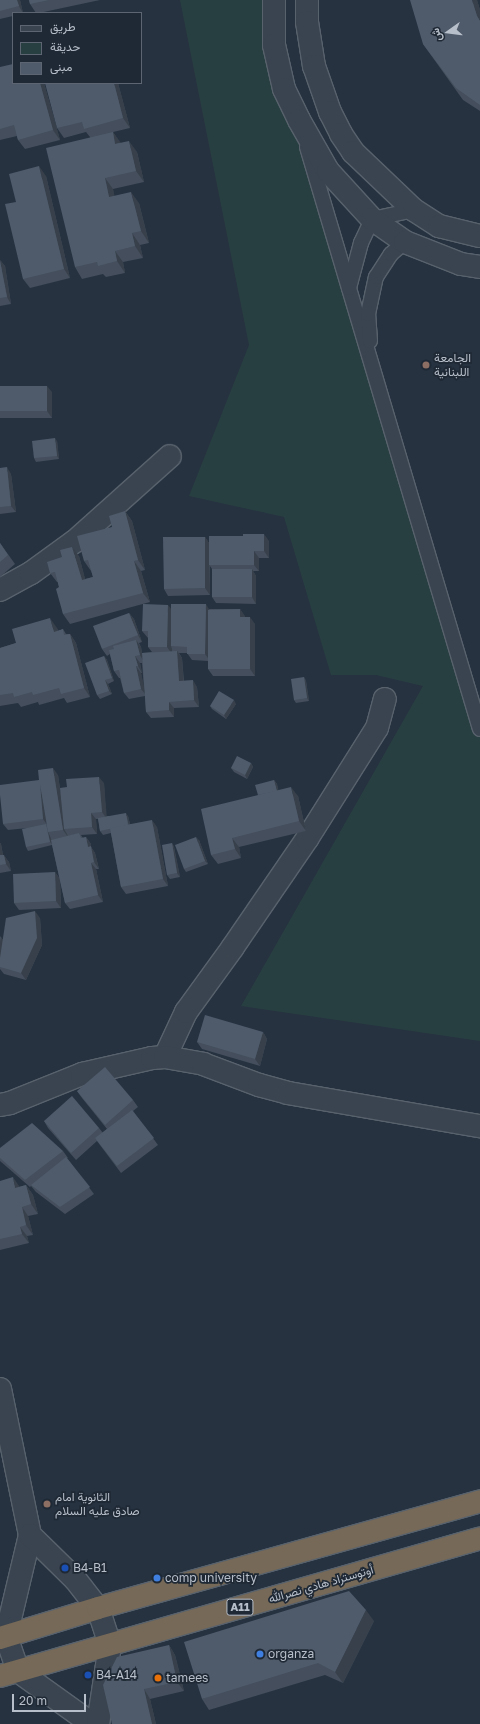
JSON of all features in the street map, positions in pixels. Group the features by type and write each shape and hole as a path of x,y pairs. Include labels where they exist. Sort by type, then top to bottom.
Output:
{"highway":[{"path":"3,1637 98,1608 480,1501"},
{"name":"أوتوستراد هادي نصرالله","path":"9,1673 480,1538"}],"street":[{"path":"274,0 274,45 284,89 299,120 328,171 372,218 405,242 461,264 480,267"},
{"path":"307,0 307,22 314,66 330,112 341,134 353,152 370,170 414,210 440,226 480,236"},
{"path":"0,590 31,573 75,541 170,456"},
{"path":"165,1057 186,1012 234,947 307,839 377,728 385,699"},
{"path":"0,1105 10,1103 82,1074 152,1058 165,1057 203,1064 259,1085 288,1093 480,1126"},
{"path":"0,1389 30,1535 3,1637 9,1673 92,1724"},
{"path":"30,1535 75,1580 98,1608 110,1645 98,1724"}],"lane":[{"path":"299,120 373,373 477,708 480,728"},
{"path":"349,290 361,244 372,218 414,210"},
{"path":"373,373 368,314 376,277 391,254 405,242"}],"green space":[{"path":"180,0 265,0 480,731 480,1041 241,1006 423,686 376,675 331,675 284,517 189,496 249,345"}],"building":[{"path":"0,0 17,0 19,6 0,11"},
{"path":"29,0 49,0 30,4"},
{"path":"410,0 472,0 480,21 480,105 456,88 423,44"},
{"path":"12,64 12,84 40,84 53,130 18,140 14,125 0,129 0,67"},
{"path":"45,84 114,84 123,118 84,129 82,122 57,128"},
{"path":"113,132 115,144 129,141 136,171 105,178 109,197 131,192 141,231 132,233 135,246 115,251 117,261 98,266 97,262 75,267 46,148"},
{"path":"39,166 64,269 23,279 5,204 16,202 9,174"},
{"path":"0,261 7,297 0,298"},
{"path":"0,386 47,386 47,411 0,411"},
{"path":"55,438 57,456 34,458 32,441"},
{"path":"7,467 11,506 0,507 0,468"},
{"path":"125,511 138,560 134,561 143,593 63,614 56,589 59,587 55,572 50,573 47,562 62,557 60,550 72,547 82,580 93,577 88,560 84,561 77,536 112,527 109,516"},
{"path":"243,534 264,534 264,551 254,551 254,565 209,565 209,536 243,536"},
{"path":"163,537 205,537 205,588 164,589"},
{"path":"0,543 8,555 0,562"},
{"path":"212,569 252,569 252,597 212,597"},
{"path":"143,604 168,605 167,647 148,647 148,631 142,631"},
{"path":"171,604 206,604 205,654 187,654 187,647 171,646"},
{"path":"240,609 240,617 250,617 250,669 208,669 208,610"},
{"path":"129,613 138,635 102,649 93,626"},
{"path":"50,618 54,632 63,629 64,635 70,634 84,688 61,694 59,688 33,695 32,692 14,697 13,693 0,695 0,648 16,643 12,629"},
{"path":"136,640 140,655 135,656 138,666 136,666 141,689 124,693 119,670 114,671 109,650 114,649 113,646"},
{"path":"177,651 179,681 193,680 194,700 169,702 169,710 146,712 142,653"},
{"path":"104,656 112,678 105,680 109,691 97,695 85,663"},
{"path":"304,677 307,698 294,700 291,679"},
{"path":"219,691 234,700 224,715 210,706"},
{"path":"237,756 251,763 245,775 231,768"},
{"path":"53,768 63,830 48,832 40,784 43,819 3,824 0,785 39,780 38,770"},
{"path":"99,777 102,812 91,813 92,827 64,829 60,788 67,787 66,779"},
{"path":"274,780 277,791 258,795 255,785"},
{"path":"291,787 299,821 232,838 235,849 211,855 201,809"},
{"path":"126,813 128,825 100,831 98,818"},
{"path":"152,820 163,879 121,887 110,828"},
{"path":"46,824 50,842 26,847 22,829"},
{"path":"79,833 81,838 86,837 88,847 91,846 94,862 91,863 98,895 65,903 51,840"},
{"path":"196,837 205,861 184,869 175,845"},
{"path":"172,843 177,873 167,875 162,845"},
{"path":"0,855 4,855 6,864 0,865"},
{"path":"55,872 56,901 14,903 13,874"},
{"path":"35,911 37,938 21,973 0,967 6,918"},
{"path":"205,1015 263,1032 255,1059 197,1042"},
{"path":"105,1067 133,1100 105,1125 77,1091"},
{"path":"72,1096 99,1128 71,1153 44,1121"},
{"path":"132,1110 154,1138 117,1166 95,1138"},
{"path":"32,1123 63,1151 25,1180 0,1158 0,1148"},
{"path":"66,1157 90,1187 60,1207 31,1185"},
{"path":"13,1177 15,1188 26,1185 31,1204 22,1207 26,1225 20,1227 22,1234 0,1239 0,1181"},
{"path":"349,1591 366,1610 335,1672 318,1663 202,1699 184,1642"},
{"path":"169,1645 177,1682 144,1689 152,1724 112,1724 103,1685 117,1657"}],"place":[{"name":"الجامعة اللبنانية","path":"426,365"},
{"name":"الثانویة امام صادق عليه السلام","path":"47,1504"},
{"name":"B4-B1","path":"65,1568"},
{"name":"comp university","path":"157,1578"},
{"name":"organza","path":"260,1654"},
{"name":"B4-A14","path":"88,1675"},
{"name":"tamees","path":"158,1678"}]}
